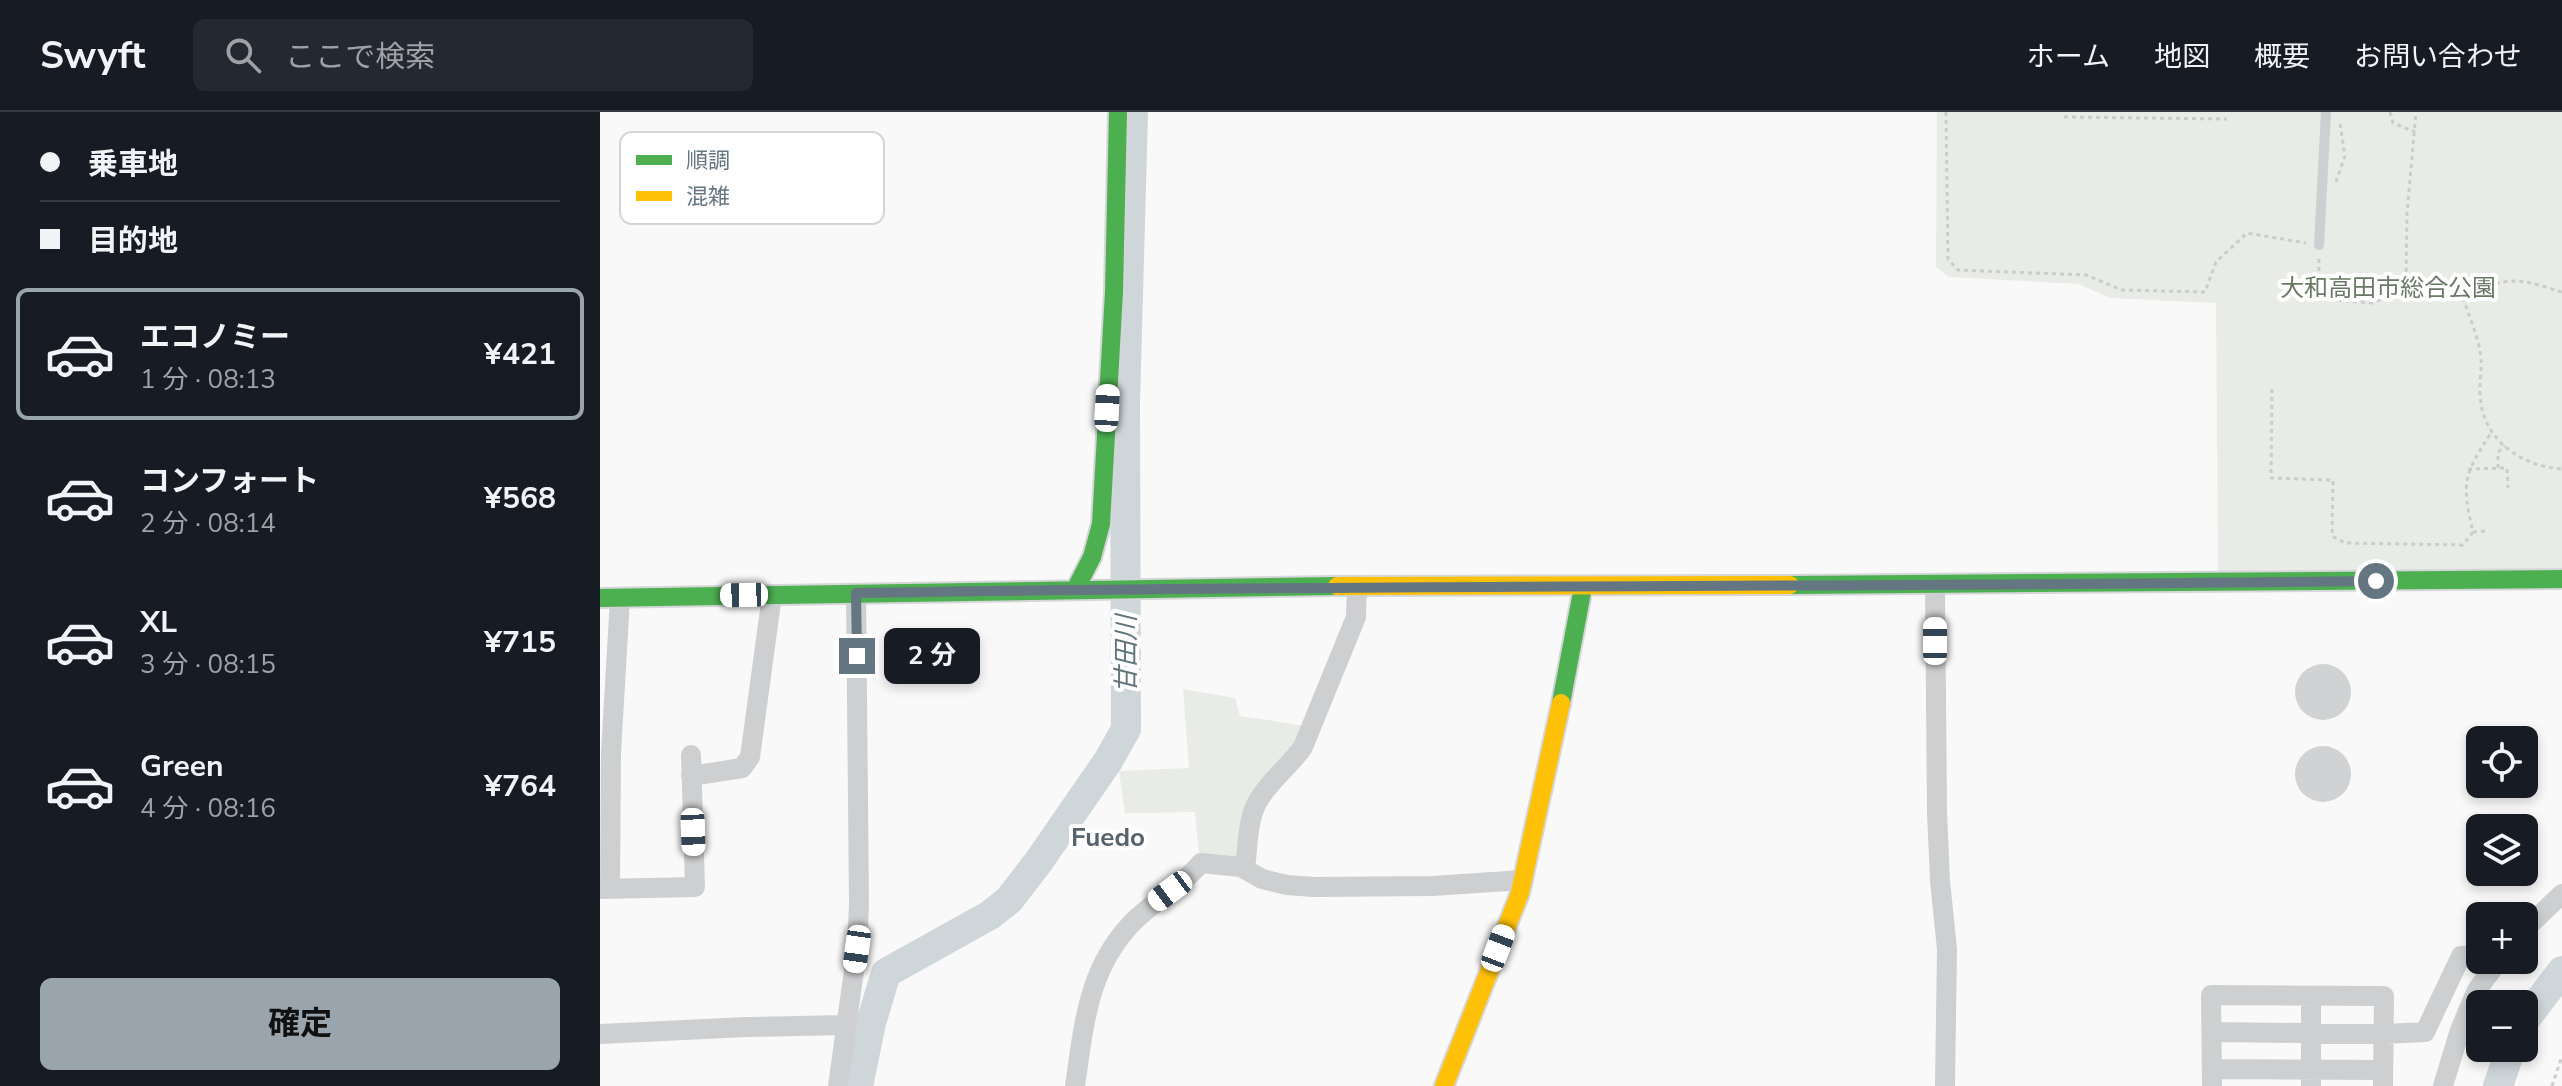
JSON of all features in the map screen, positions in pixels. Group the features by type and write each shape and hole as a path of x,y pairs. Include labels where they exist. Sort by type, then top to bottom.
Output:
{"street":[{"path":"1076,588 1092,557 1101,524 1114,292 1118,112"},
{"path":"691,755 695,887 605,888 611,753 610,598 1076,588 2562,579"},
{"path":"1935,585 1937,826 1947,949 1945,1086"},
{"path":"1245,869 1258,800 1291,764 1309,734 1356,617 1357,586"},
{"path":"1444,1086 1523,880 1549,765 1583,587"},
{"path":"838,1086 857,949 859,905 856,593"},
{"path":"691,776 742,768 750,757 772,595"},
{"path":"1075,1086 1086,1014 1097,972 1112,947 1133,922 1201,863 1245,869 1262,879 1287,885 1314,887 1432,886 1523,880"},
{"path":"2538,917 2562,894"},
{"path":"2212,1032 2425,1032 2461,956 2466,956"},
{"path":"2443,1086 2460,1030 2477,990 2489,974"},
{"path":"2211,995 2311,996 2384,996 2383,1078 2212,1077 2211,995"},
{"path":"2311,996 2311,1078"},
{"path":"600,1034 846,1025"}],"lane":[{"path":"2319,245 2326,112"}],"path":[{"path":"1946,112 1948,259 1958,270 2086,275 2122,290 2205,292 2216,262 2247,233 2319,245 2319,277 2335,300 2372,303 2403,291 2406,279 2407,213 2416,112"},
{"path":"2390,112 2393,123 2415,132"},
{"path":"2064,117 2227,119"},
{"path":"2406,279 2463,297 2498,281 2527,281 2562,292"},
{"path":"2463,297 2481,355 2481,404 2491,433 2515,455 2547,468 2562,469"},
{"path":"2272,389 2271,478 2333,480 2332,536 2345,543 2463,545 2473,532 2486,531"},
{"path":"2473,532 2464,497 2468,469 2491,433"},
{"path":"2498,468 2498,452 2505,446"},
{"path":"2468,469 2507,468 2508,488"},
{"path":"2552,1086 2562,1056"}],"green space":[{"name":"大和高田市総合公園","path":"1937,112 2562,112 2562,572 2218,576 2216,303 2110,298 2079,284 1949,277 1936,267"},
{"path":"1183,689 1235,698 1240,716 1306,726 1239,858 1199,856 1195,812 1125,813 1119,771 1189,768"}],"building":[{"path":"2323,664 2343,672 2351,692 2343,712 2323,720 2303,712 2295,692 2303,672"},
{"path":"2323,746 2343,754 2351,774 2343,794 2323,802 2303,794 2295,774 2303,754"}],"waterway":[{"name":"甘田川","path":"858,1086 871,1023 886,973 990,915 1009,900 1108,761 1126,729 1125,403 1133,112"},
{"path":"2538,1003 2562,971"},
{"path":"2498,1086 2506,1062"}],"traffic: fast":[{"path":"1076,588 1092,557 1101,524 1114,292 1118,112"},
{"path":"1790,585 2562,579"},
{"path":"600,598 1337,586"},
{"path":"1561,703 1583,587"}],"traffic: slow":[{"path":"1337,586 1790,585"},
{"path":"1444,1086 1520,893 1561,703"}],"district":[{"name":"Fuedo","path":"1108,837"}],"route":[{"path":"857,656 856,593 1076,588 2376,581"}]}
